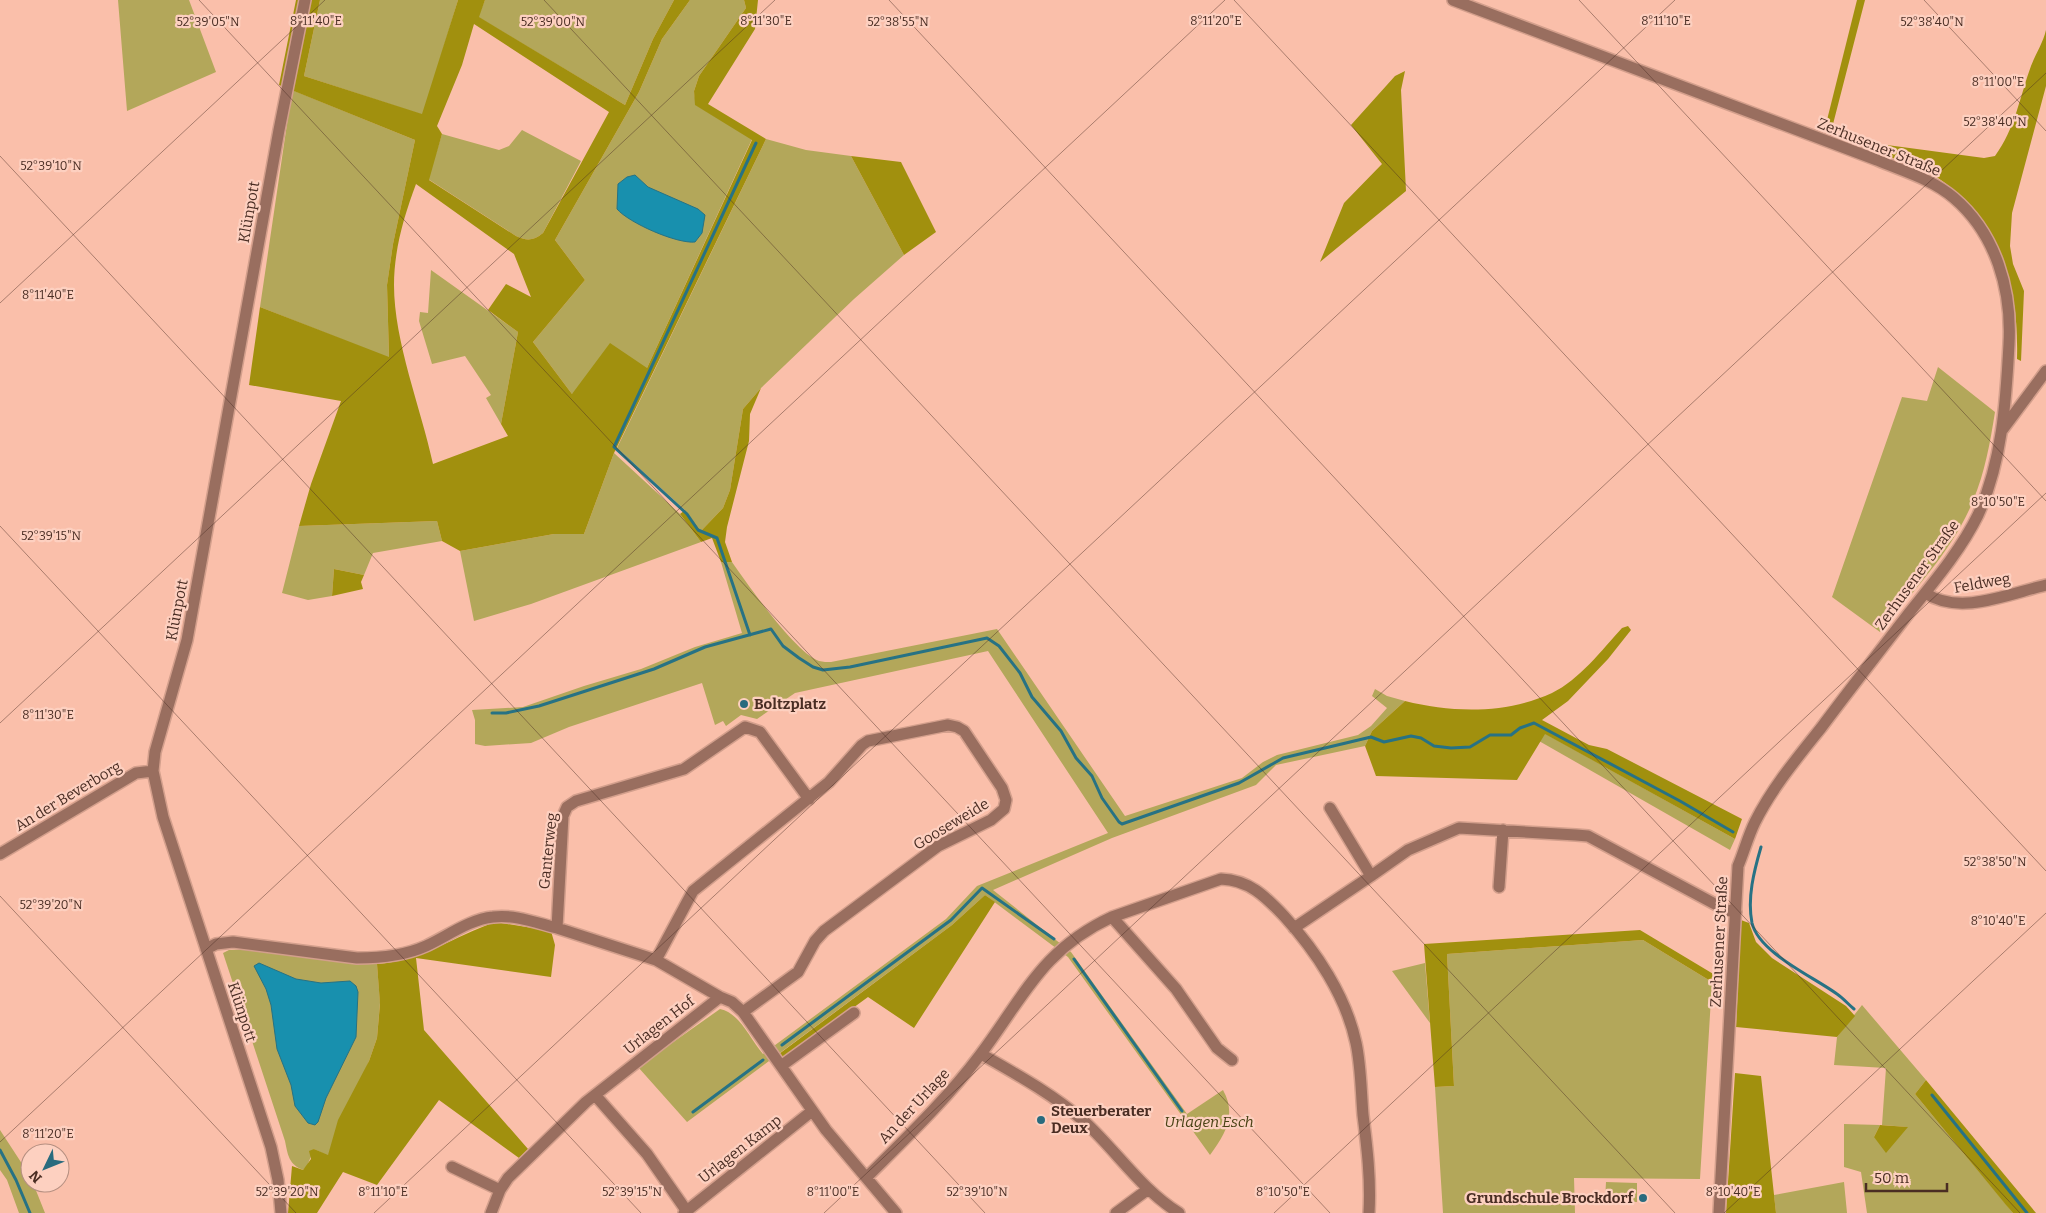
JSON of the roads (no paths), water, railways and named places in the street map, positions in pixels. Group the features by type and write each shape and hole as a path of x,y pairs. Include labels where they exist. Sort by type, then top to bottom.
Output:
{"street":[{"name":"Klünpott","path":"281,1213 278,1180 271,1147 163,818 153,771 160,731 176,684 191,623 279,130 305,0"},
{"name":"Zerhusener Straße","path":"1453,0 1877,160 1934,184 1953,197 1987,239 1998,260 2004,283 2010,330 2003,429 1994,470 1977,516 1925,593 1779,783 1755,823 1738,866 1719,1213"},
{"path":"2003,429 2046,371"},
{"name":"Feldweg","path":"1925,593 1944,603 1966,604 2046,585"},
{"name":"Gooseweide","path":"656,960 693,891 829,782 862,745 868,741 948,725 958,727 964,731 1002,788 1006,800 1004,809 991,820 938,846 824,931 815,941 798,972 743,1012"},
{"name":"Ganterweg","path":"557,928 563,816 567,807 576,801 684,769 745,727 760,732 809,799"},
{"name":"An der Beverborg","path":"0,854 136,772 153,771"},
{"path":"1330,808 1370,876"},
{"path":"1294,928 1408,850 1459,828 1588,836 1726,910 1736,912"},
{"path":"1499,886 1503,830"},
{"path":"1232,1060 1217,1048 1176,989 1112,917 1221,879 1234,880 1256,889 1294,928 1326,973 1349,1019 1357,1044 1369,1171 1369,1213"},
{"path":"206,949 216,944 233,942 358,958 377,958 398,955 424,947 491,917 508,916 557,928 656,960 732,1002 743,1012 812,1111 896,1213"},
{"name":"An der Urlage","path":"867,1178 943,1100 981,1054 1037,973 1065,947 1096,924 1112,917"},
{"name":"Urlagen Hof","path":"491,1213 500,1190 508,1178 595,1094 720,997"},
{"path":"781,1066 854,1013"},
{"path":"981,1054 1064,1104 1111,1148 1147,1190 1179,1213"},
{"name":"Urlagen Kamp","path":"595,1094 647,1154 686,1212 812,1111"},
{"path":"452,1167 500,1190"},
{"path":"1116,1213 1147,1190"}],"water":[{"path":"635,175 648,187 698,209 705,215 702,233 695,242 677,240 654,232 623,215 617,209 618,184 627,177"},
{"path":"259,963 296,979 321,983 350,981 356,986 358,992 356,1037 315,1125 308,1123 295,1106 291,1085 277,1049 271,1005 266,989 254,966"}],"waterway":[{"path":"750,635 717,538 698,530 687,514 614,447 756,143"},
{"path":"492,713 506,713 539,706 654,669 705,647 771,629 783,646 813,667 823,670 850,667 987,638 999,646 1020,673 1032,697 1061,731 1076,758 1092,776 1102,798 1122,824 1239,783 1283,758 1371,737 1384,742 1411,736 1421,738 1434,746 1451,748 1470,747 1490,735 1511,735 1520,728 1534,723 1680,801 1733,832"},
{"path":"1761,847 1754,875 1750,904 1752,923 1757,934 1776,954 1837,994 1854,1009"},
{"path":"782,1045 951,920 982,888 1054,939"},
{"path":"1074,959 1182,1111"},
{"path":"693,1112 763,1060"},
{"path":"1932,1095 2027,1213"},
{"path":"0,1150 16,1180 30,1213"}],"place":[{"name":"Boltzplatz","path":"744,704"},
{"name":"Steuerberater Deux","path":"1041,1120"},
{"name":"Grundschule Brockdorf","path":"1643,1198"}],"park label":[{"name":"Urlagen Esch","path":"1209,1122"}]}
